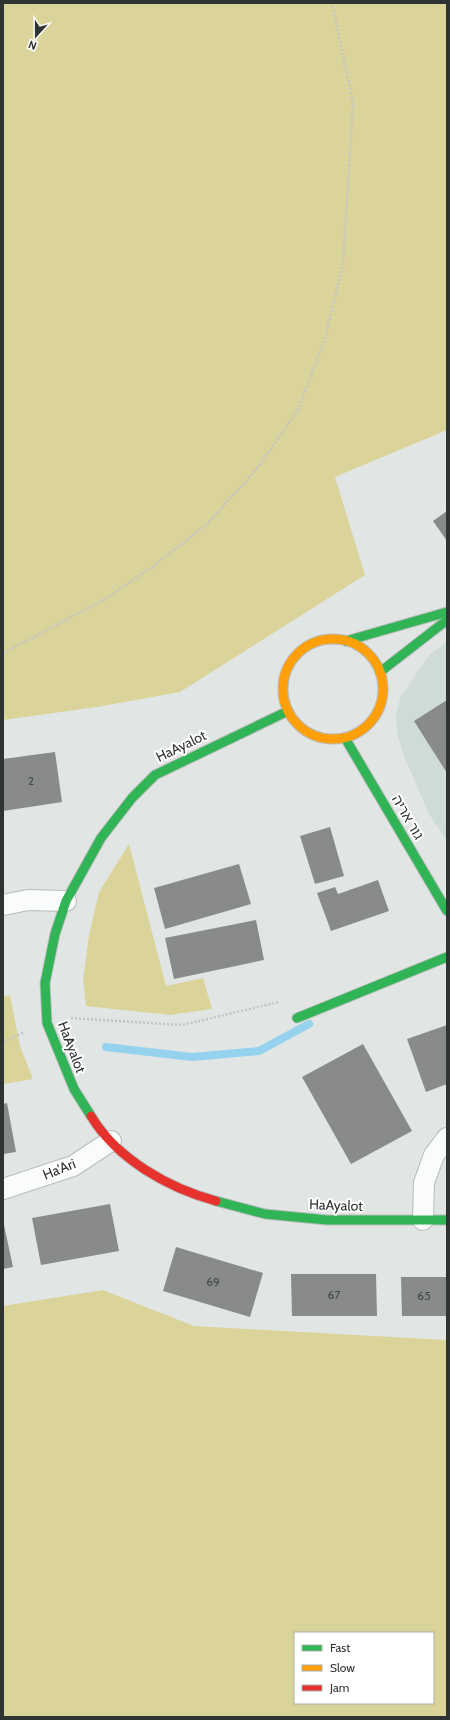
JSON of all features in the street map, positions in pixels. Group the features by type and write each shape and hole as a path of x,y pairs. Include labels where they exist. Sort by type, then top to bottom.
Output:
{"street":[{"path":"346,641 447,612"},
{"path":"380,672 447,620"},
{"path":"330,639 346,641 361,647 373,658 380,672 383,688 381,704 373,719 361,731 345,738 328,739 312,735 298,725 288,711 283,694 284,677 290,663 300,650 314,642 330,639"},
{"name":"HaAyalot","path":"288,711 155,775 132,798 101,838 66,901 55,934 45,983 47,1023 74,1089 97,1126 129,1159 166,1182 212,1200 265,1214 327,1220 447,1220"},
{"name":"גור אריה","path":"345,738 447,911"},
{"path":"3,905 28,900 66,901"},
{"path":"297,1018 447,957"},
{"path":"423,1220 424,1183 434,1155 447,1138"},
{"name":"Ha'Ari","path":"3,1189 73,1166 111,1141"}],"path":[{"path":"3,653 102,601 151,568 206,525 256,470 298,410 325,339 343,265 353,102 332,3"},
{"path":"47,1016 182,1025 279,1002 297,1018"}],"shaded area":[{"path":"3,3 447,3 447,430 335,477 365,575 180,692 97,707 3,720"},
{"path":"447,642 447,841 429,814 404,756 397,734 396,714 401,696 430,654"},
{"path":"129,844 166,986 203,978 212,1009 170,1015 86,1006 83,981 89,935 99,892"},
{"path":"10,995 20,1046 33,1079 3,1084 3,996"},
{"path":"103,1290 194,1326 447,1340 447,1717 3,1717 3,1306"}],"building":[{"path":"447,511 447,541 433,521"},
{"path":"447,700 447,773 414,721"},
{"path":"55,752 62,802 3,811 3,759"},
{"path":"330,827 344,876 315,884 300,836"},
{"path":"239,864 251,904 165,929 154,888"},
{"path":"378,880 389,911 331,931 317,893 335,887 338,894"},
{"path":"256,920 264,960 174,979 165,938"},
{"path":"447,1025 447,1084 426,1092 407,1039"},
{"path":"363,1044 412,1131 351,1164 302,1077"},
{"path":"7,1103 16,1152 3,1154 3,1104"},
{"path":"110,1204 119,1251 41,1265 32,1218"},
{"path":"3,1220 13,1267 3,1269"},
{"path":"176,1247 263,1273 250,1317 163,1291"},
{"path":"291,1274 376,1274 377,1316 292,1316"},
{"path":"401,1277 447,1277 447,1316 402,1316"}],"waterway":[{"path":"106,1047 192,1057 259,1051 309,1024"}],"traffic: fast":[{"path":"346,641 447,612"},
{"path":"380,672 447,620"},
{"path":"91,1116 74,1089 47,1023 45,983 55,934 66,901 101,838 132,798 155,775 288,711"},
{"path":"345,738 447,911"},
{"path":"297,1018 447,957"},
{"path":"216,1201 265,1214 327,1220 447,1220"}],"traffic: slow":[{"path":"333,639 352,643 368,654 379,670 383,689 379,708 368,724 352,735 333,739 314,735 298,724 287,708 283,689 287,670 298,654 314,643 333,639"}],"traffic: jam":[{"path":"91,1116 115,1146 145,1170 180,1188 216,1201"}]}
